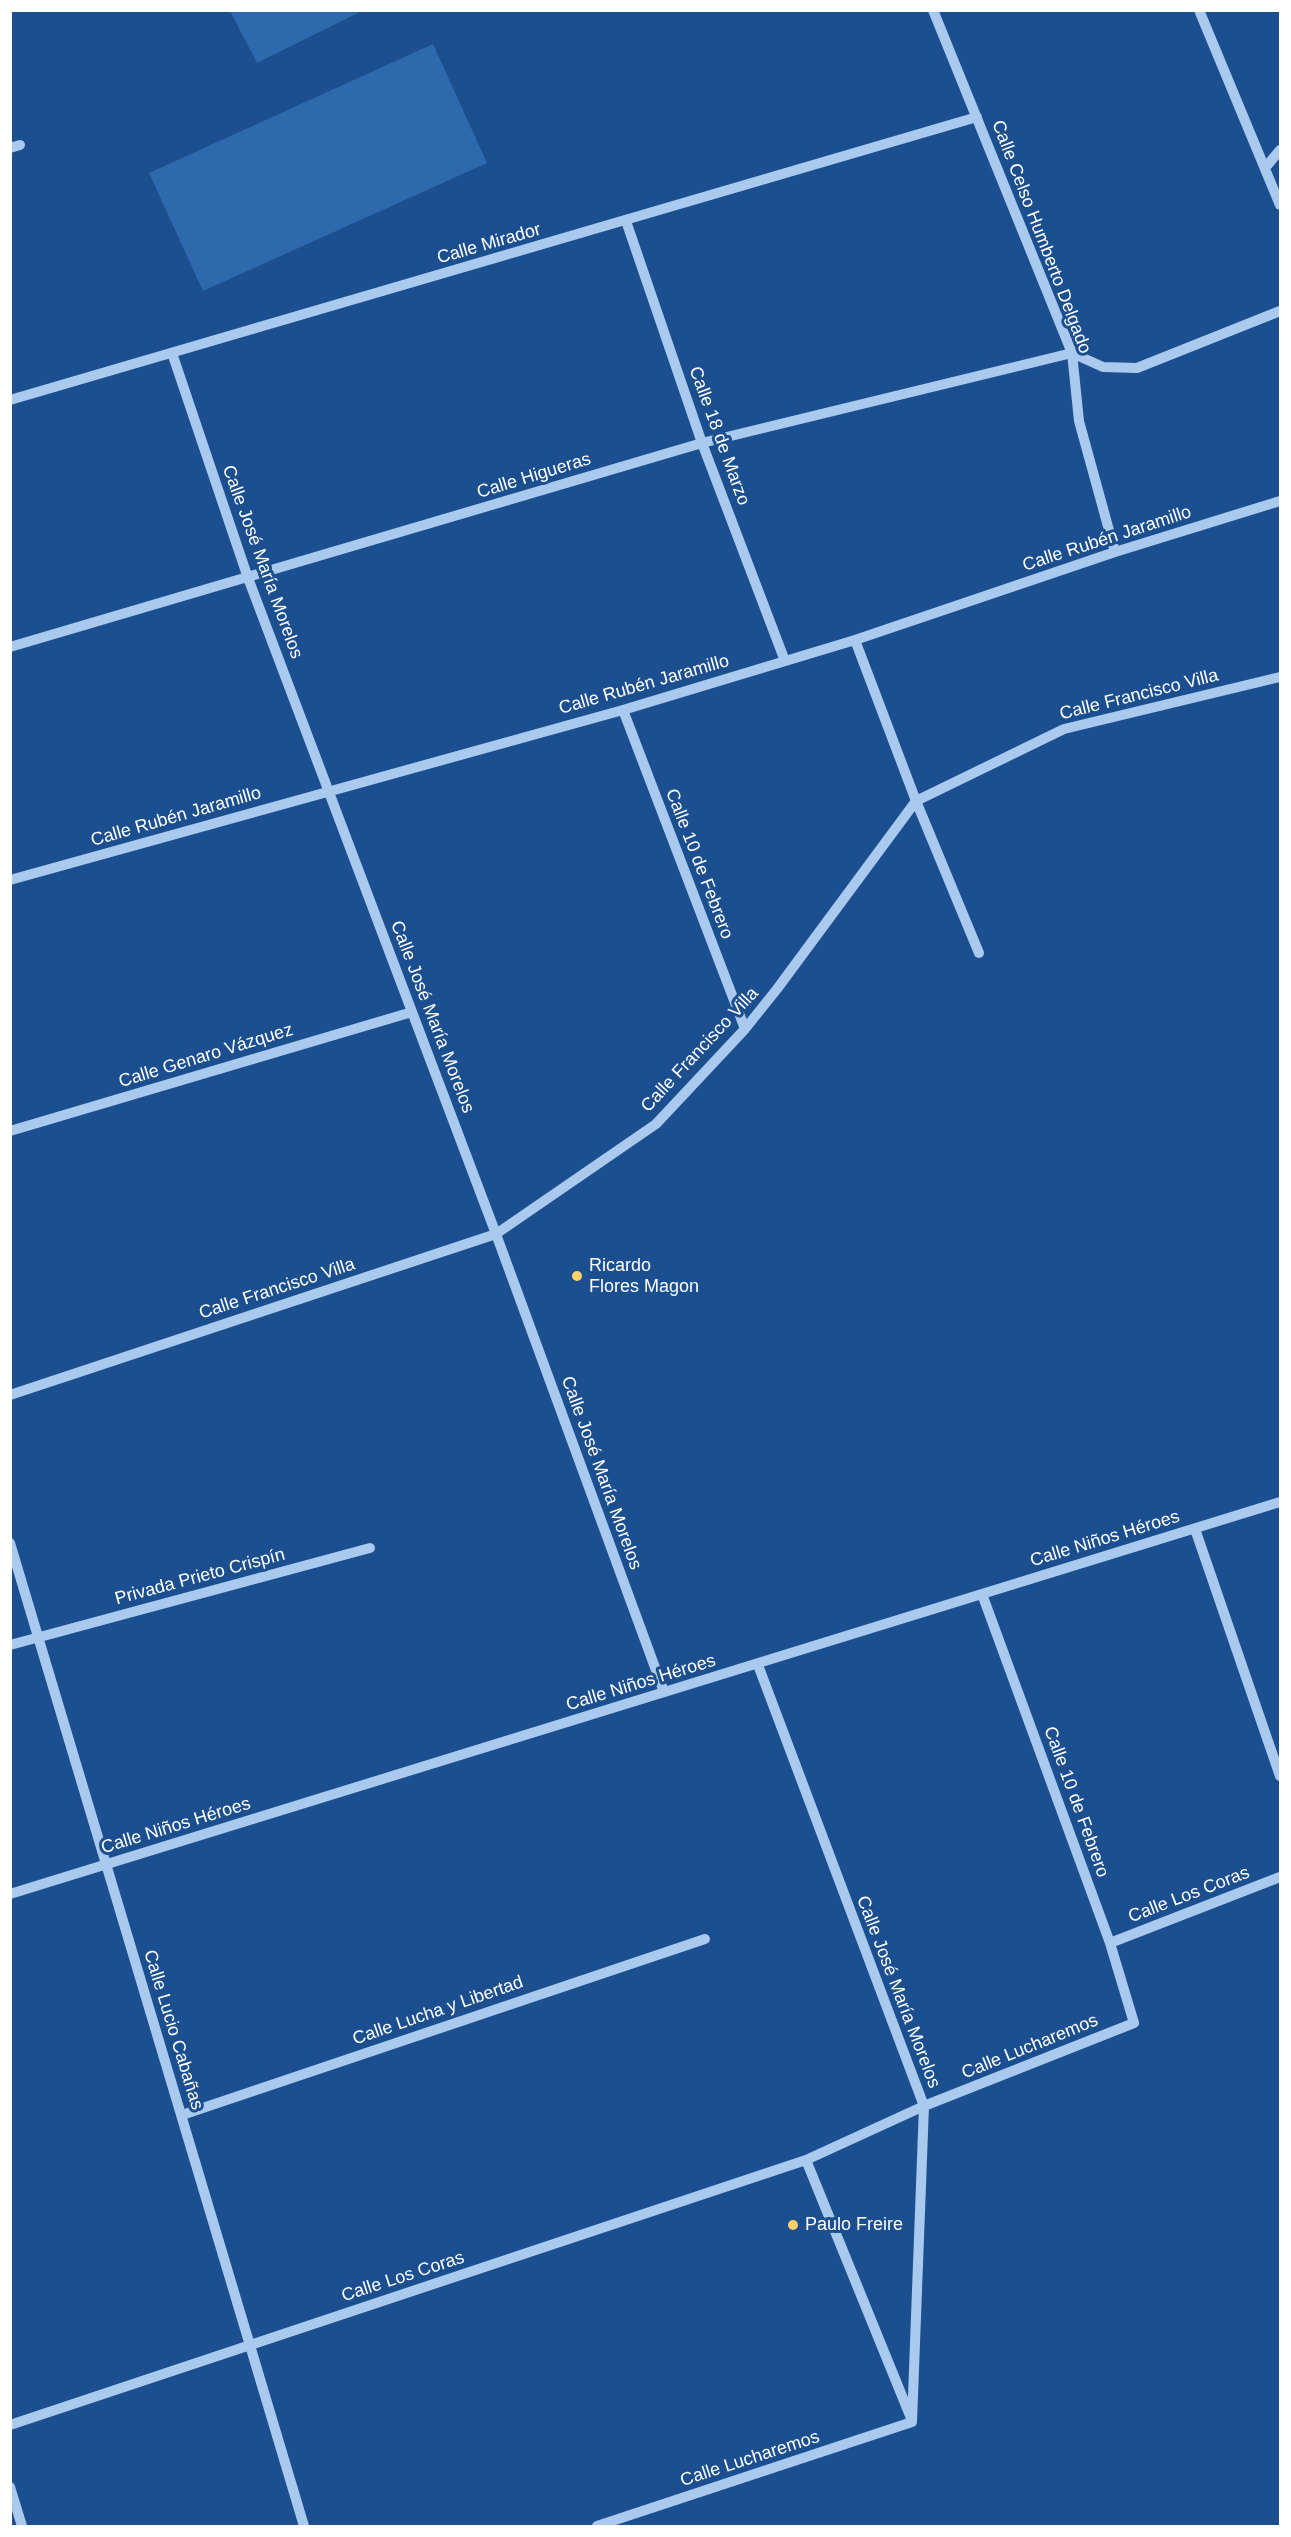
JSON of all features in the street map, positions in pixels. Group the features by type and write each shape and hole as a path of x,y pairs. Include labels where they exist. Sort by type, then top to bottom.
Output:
{"street":[{"name":"Calle Celso Humberto Delgado","path":"933,10 1072,353 1079,421 1115,552"},
{"path":"1199,10 1281,206"},
{"name":"Calle Mirador","path":"10,400 977,117"},
{"path":"1265,168 1281,150"},
{"name":"Calle 18 de Marzo","path":"626,221 702,443 785,661"},
{"path":"1072,353 1103,367 1137,368 1281,311"},
{"name":"Calle José María Morelos","path":"172,353 248,578 496,1234 664,1692"},
{"name":"Calle Higueras","path":"10,647 702,443 1072,353"},
{"name":"Calle Rubén Jaramillo","path":"10,880 623,710 855,640 1115,552 1281,501"},
{"path":"855,640 916,801 979,953"},
{"name":"Calle Francisco Villa","path":"10,1395 496,1234 656,1124 745,1029 916,801 1064,729 1281,676"},
{"name":"Calle 10 de Febrero","path":"623,710 745,1029"},
{"name":"Calle Genaro Vázquez","path":"10,1131 411,1012"},
{"name":"Calle Niños Héroes","path":"10,1894 1281,1502"},
{"path":"1195,1529 1281,1776"},
{"name":"Calle Lucio Cabañas","path":"10,1543 304,2526"},
{"name":"Privada Prieto Crispín","path":"10,1645 370,1548"},
{"name":"Calle 10 de Febrero","path":"982,1594 1110,1943 1134,2023"},
{"name":"Calle José María Morelos","path":"758,1665 924,2106 912,2422"},
{"name":"Calle Los Coras","path":"1110,1943 1281,1877"},
{"name":"Calle Lucha y Libertad","path":"182,2115 705,1939"},
{"name":"Calle Lucharemos","path":"806,2160 924,2106 1134,2023"},
{"path":"806,2160 912,2422"},
{"name":"Calle Los Coras","path":"10,2425 806,2160"},
{"name":"Calle Lucharemos","path":"597,2526 912,2422"},
{"path":"10,2487 22,2526"}],"shaded area":[{"path":"230,11 362,11 257,63"},
{"path":"433,44 487,163 203,291 149,173"}],"place":[{"name":"Ricardo Flores Magon","path":"577,1276"},
{"name":"Paulo Freire","path":"793,2225"}]}
